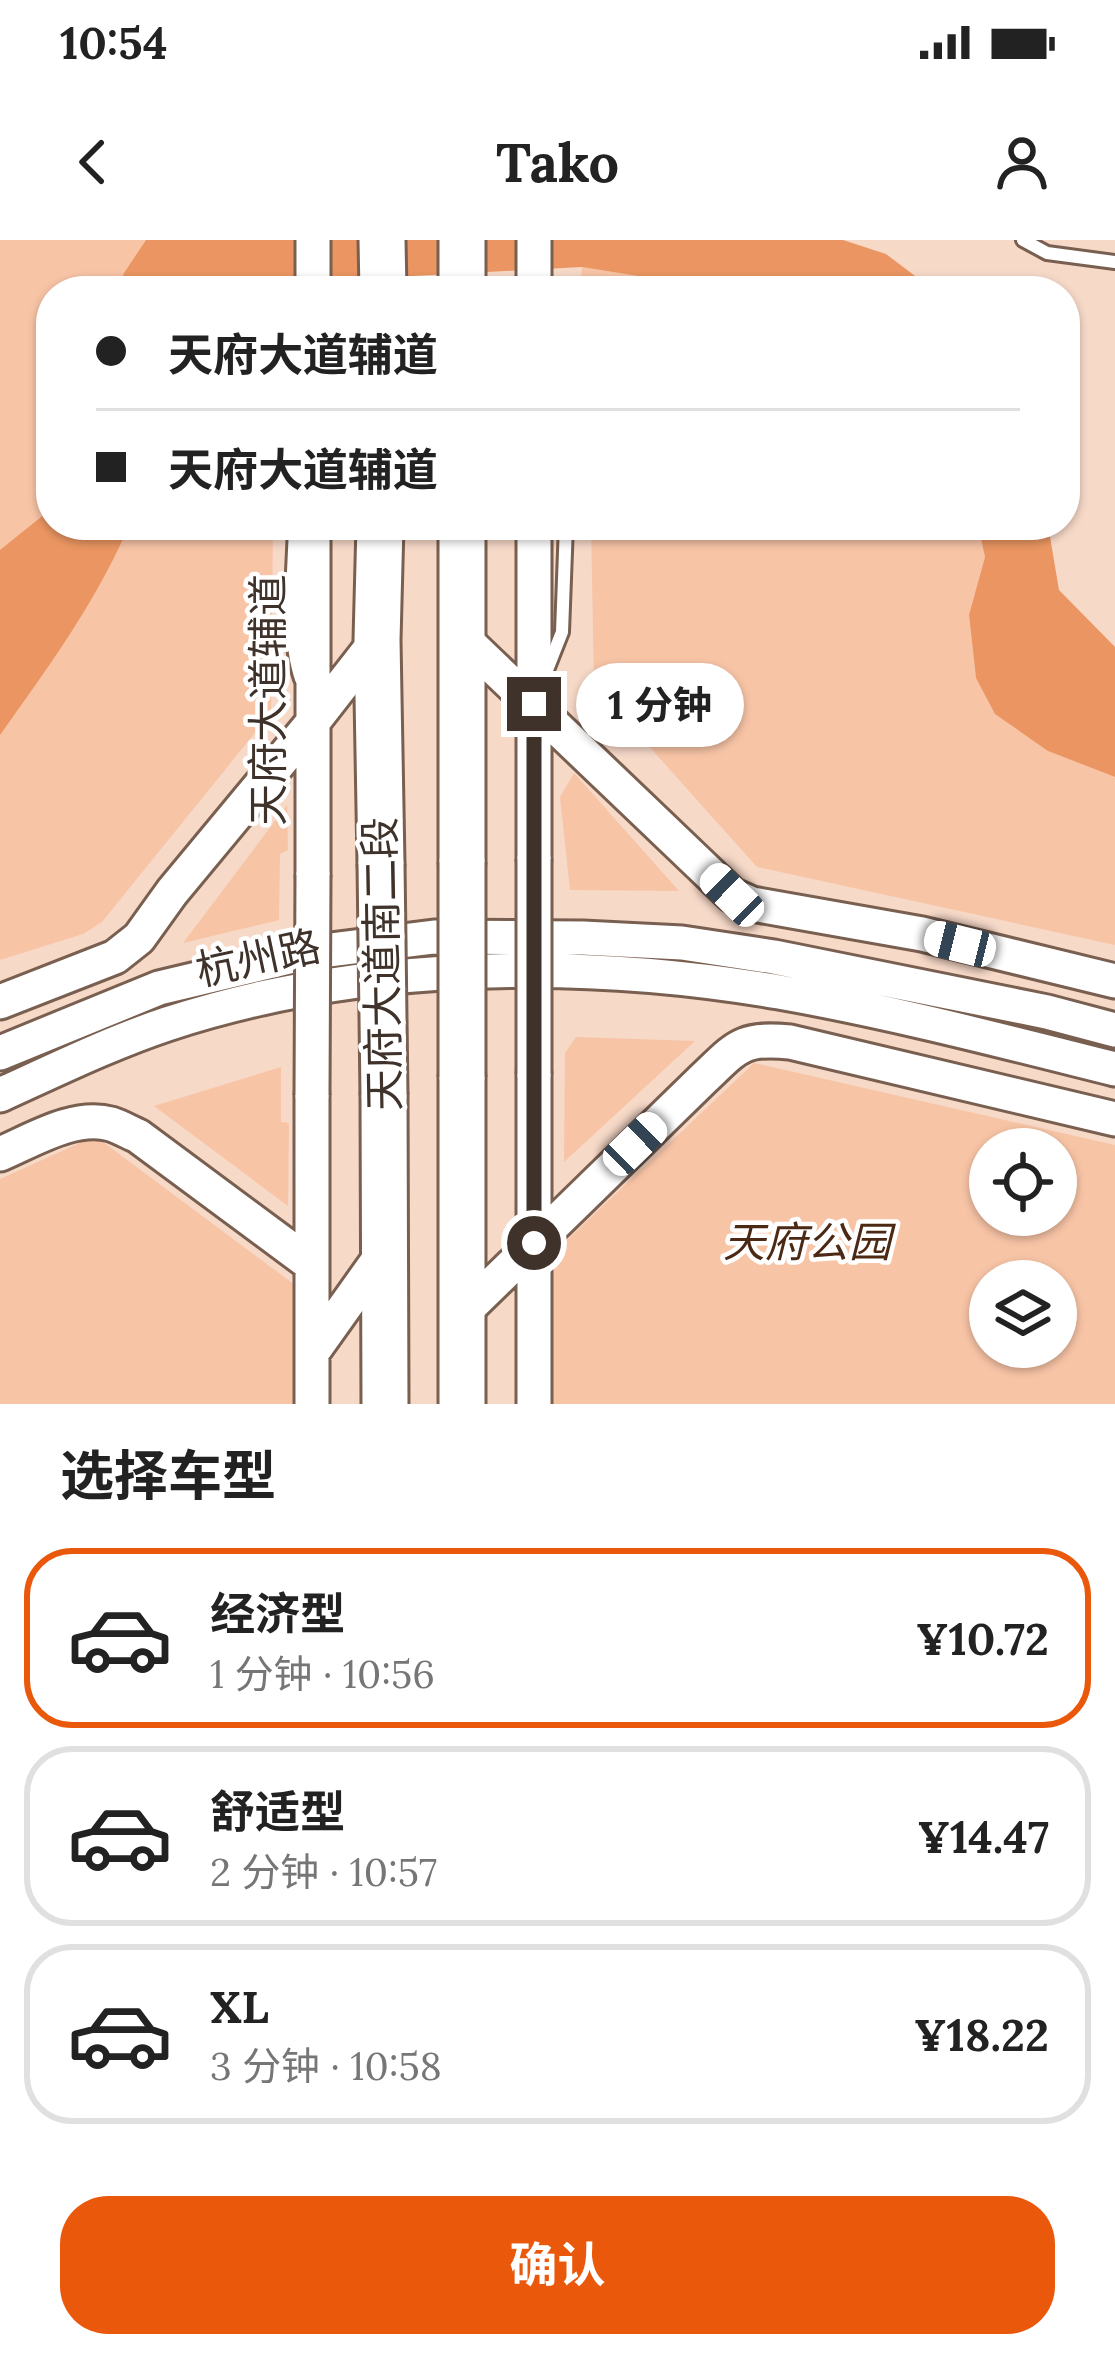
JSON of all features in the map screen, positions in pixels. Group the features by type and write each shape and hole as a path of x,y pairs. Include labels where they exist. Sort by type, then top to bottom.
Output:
{"highway":[{"path":"382,240 383,276"},
{"path":"462,240 462,276"},
{"name":"天府大道南二段","path":"380,540 386,1404"},
{"name":"天府大道南二段","path":"462,540 462,1404"}],"main road":[{"path":"313,240 313,276"},
{"path":"534,240 534,276"},
{"name":"天府大道辅道","path":"312,1265 313,540"},
{"path":"534,540 534,1404"},
{"path":"462,637 732,895 752,904 922,934 1115,982"},
{"path":"0,1002 115,957 139,938 377,640"},
{"name":"杭州路","path":"0,1053 159,988 306,953 434,937 682,943 796,961 1115,1030"},
{"name":"杭州路","path":"0,1095 166,1024 247,1001 436,974 512,972 675,979 774,992 891,1014 1115,1069"},
{"path":"462,1315 732,1051 749,1041 790,1042 1115,1119"},
{"path":"0,1154 52,1131 82,1123 108,1123 138,1136 312,1265 312,1404"},
{"path":"312,1353 386,1249"}],"lane":[{"path":"1023,240 1047,253 1115,262"},
{"path":"295,540 296,664 313,722"},
{"path":"534,704 562,632 565,540"}],"green space":[{"path":"0,240 299,240 299,276 36,276 36,540 273,540 271,713 102,922 83,934 0,960"},
{"path":"582,267 638,276 581,276"},
{"path":"591,540 981,540 985,557 969,616 976,678 1048,751 1115,777 1115,945 757,867 594,685"},
{"path":"574,773 679,891 570,890 560,797"},
{"path":"287,805 288,850 280,854 279,920 183,943"},
{"path":"576,1037 695,1041 564,1162 565,1053"},
{"name":"天府公园","path":"754,1063 1040,1128 969,1128 969,1236 1077,1236 1077,1136 1115,1145 1115,1404 552,1404 551,1255"},
{"path":"281,1067 281,1122 289,1123 288,1206 154,1106"},
{"path":"95,1136 295,1285 295,1404 0,1404 0,1179"}],"shaded area":[{"path":"146,240 843,240 886,254 915,276 638,276 582,267 414,276 124,273"},
{"path":"36,521 36,540 122,540 85,610 0,735 0,550"},
{"path":"981,540 1051,540 1059,590 1115,647 1115,777 1048,751 995,714 976,678 969,615 985,557"}],"route":[{"path":"534,704 534,1243"}]}
